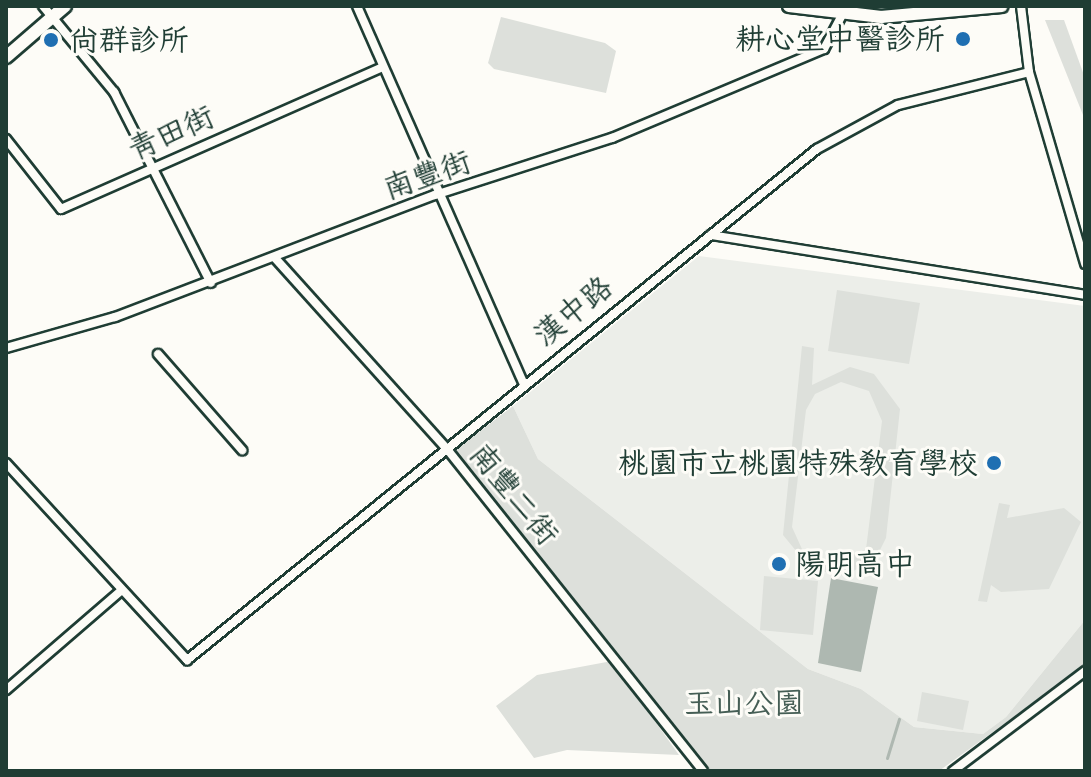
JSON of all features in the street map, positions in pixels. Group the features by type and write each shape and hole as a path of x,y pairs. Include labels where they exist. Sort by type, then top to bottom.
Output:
{"main road":[{"path":"6,57 65,6"},
{"path":"789,6 842,15 1001,6"}],"street":[{"path":"43,6 114,92 211,283"},
{"path":"357,6 435,195 523,382"},
{"path":"1021,6 1029,72 1085,264"},
{"name":"南豐街","path":"6,348 211,283 435,195 612,138 771,75 824,49 842,15"},
{"name":"青田街","path":"6,139 61,209 383,67"},
{"name":"漢中路","path":"122,590 187,660 447,449 523,382 817,149 868,120 932,93 1029,72"},
{"path":"711,235 1085,295"},
{"name":"南豐二街","path":"275,258 447,449 703,771"},
{"path":"158,354 242,450"},
{"path":"6,463 122,590 6,690"},
{"path":"953,771 1085,671"}],"shaded area":[{"path":"699,256 1085,306 1085,620 1006,717 983,734 914,727 861,689 808,669 538,459 513,406"},
{"path":"831,578 878,587 861,672 818,663"}],"green space":[{"path":"501,17 605,43 616,51 606,93 494,69 488,63"},
{"path":"1045,20 1064,20 1085,78 1085,120"},
{"path":"837,290 920,303 909,364 828,351"},
{"path":"802,346 814,348 812,385 850,367 874,374 900,409 886,538 876,558 845,576 811,569 783,535","holes":["841,382 869,391 882,421 866,549 833,564 806,558 792,527 806,410 815,394"]},
{"name":"玉山公園","path":"513,406 538,459 808,669 861,689 914,727 983,734 1006,717 1085,620 1085,665 939,771 711,771 455,450"},
{"path":"999,503 1010,505 1007,518 1064,508 1081,522 1049,589 1001,592 991,585 987,602 978,601"},
{"path":"764,576 818,581 813,635 760,630"},
{"path":"612,661 679,755 567,750 534,758 496,706 537,675"},
{"path":"922,692 969,701 963,730 917,721"}],"waterway":[{"path":"887,758 899,719"}],"place":[{"name":"耕心堂中醫診所","path":"963,39"},
{"name":"尚群診所","path":"51,40"},
{"name":"桃園市立桃園特殊教育學校","path":"994,463"},
{"name":"陽明高中","path":"779,564"}]}
